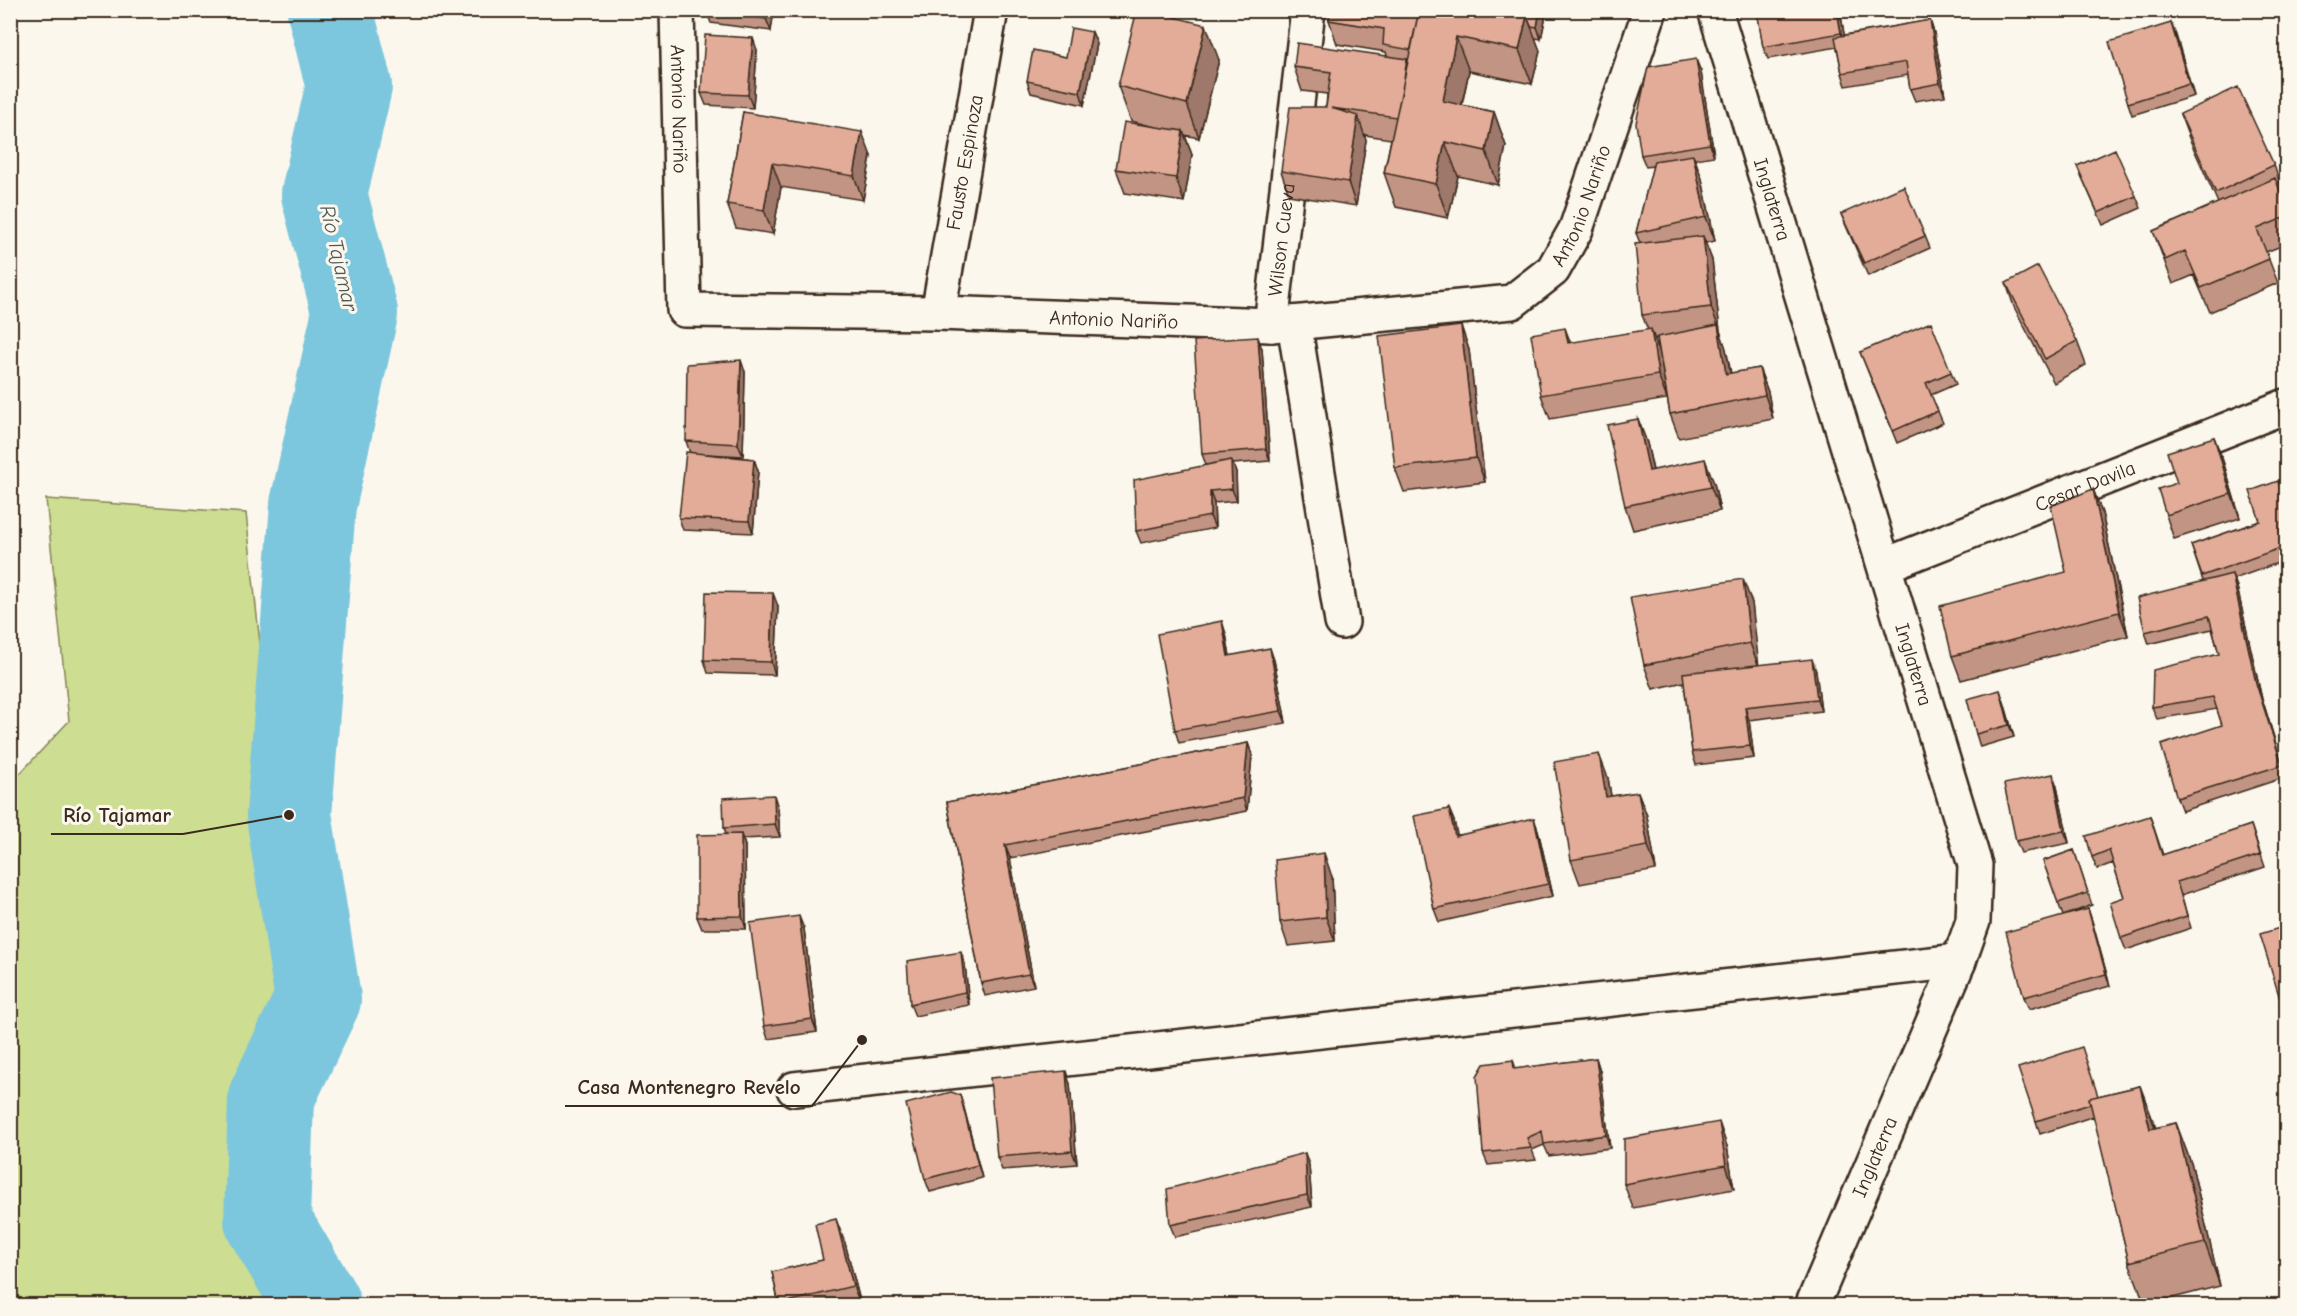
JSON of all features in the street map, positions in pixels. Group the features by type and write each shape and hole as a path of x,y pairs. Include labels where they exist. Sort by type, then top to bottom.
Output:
{"street":[{"name":"Antonio Nariño","path":"678,10 684,310 938,314 1283,324 1512,302 1553,270 1576,229 1650,10"},
{"name":"Fausto Espinoza","path":"938,314 991,10"},
{"name":"Wilson Cueva","path":"1308,10 1283,324 1342,622"},
{"name":"Inglaterra","path":"1715,10 1886,566 1975,865 1973,921 1959,961 1812,1305"},
{"name":"Cesar Davila","path":"1886,566 2286,406"},
{"path":"794,1089 1959,961"}],"green space":[{"path":"46,499 246,513 269,728 294,1234 273,1305 11,1305 11,783 69,721"}],"building":[{"path":"706,10 767,10 766,19"},
{"path":"1137,10 1146,10 1206,25 1187,104 1118,86"},
{"path":"1330,10 1419,10 1411,50 1383,45 1384,29 1329,20"},
{"path":"1419,10 1499,10 1527,16 1519,50 1456,37 1443,101 1494,112 1486,151 1445,142 1436,184 1384,173"},
{"path":"1499,10 1540,10 1537,27 1531,26 1527,16"},
{"path":"1757,10 1837,10 1841,33 1763,47"},
{"path":"1930,20 1940,83 1910,89 1906,62 1842,73 1835,37"},
{"path":"2171,23 2189,84 2128,103 2109,42"},
{"path":"1071,28 1092,32 1080,92 1027,81 1033,50 1066,57"},
{"path":"705,35 753,38 748,95 701,93"},
{"path":"1297,43 1407,59 1396,117 1331,108 1358,116 1348,182 1281,171 1290,107 1326,107 1331,72 1294,67"},
{"path":"1696,59 1710,144 1641,155 1636,123 1648,67"},
{"path":"2238,87 2274,165 2216,193 2180,114"},
{"path":"743,112 862,132 854,176 772,163 764,210 727,204"},
{"path":"1124,122 1183,131 1176,178 1116,169"},
{"path":"2115,149 2136,196 2098,213 2077,166"},
{"path":"1693,155 1706,217 1636,233 1654,161"},
{"path":"2275,178 2286,206 2286,217 2257,229 2269,259 2201,288 2185,251 2165,260 2153,231"},
{"path":"1904,186 1925,236 1864,263 1841,214"},
{"path":"1703,236 1711,307 1642,315 1635,244"},
{"path":"2038,266 2077,341 2045,359 2006,283"},
{"path":"1931,322 1951,372 1926,383 1938,411 1893,431 1860,352"},
{"path":"1718,325 1726,374 1759,368 1765,395 1670,414 1657,337"},
{"path":"1461,326 1476,458 1395,468 1379,336"},
{"path":"1565,328 1568,343 1651,329 1658,375 1541,395 1531,334"},
{"path":"1258,337 1266,449 1202,454 1194,341"},
{"path":"741,360 738,444 686,441 687,364"},
{"path":"2286,404 2286,438 2278,406"},
{"path":"1638,419 1649,471 1705,459 1711,487 1625,506 1607,425"},
{"path":"2214,437 2231,494 2166,515 2158,489 2177,483 2167,452"},
{"path":"686,452 754,459 749,521 679,518"},
{"path":"1231,460 1232,489 1210,491 1210,516 1136,531 1134,480"},
{"path":"2278,481 2286,506 2286,546 2202,576 2191,545 2260,521 2250,491"},
{"path":"2093,489 2119,612 1952,656 1940,606 2066,572 2051,506"},
{"path":"2232,574 2256,683 2282,765 2177,798 2161,745 2222,725 2213,697 2152,707 2153,670 2219,654 2209,616 2145,632 2137,598"},
{"path":"1743,579 1750,643 1644,665 1630,597"},
{"path":"706,592 773,593 771,662 704,660"},
{"path":"1222,621 1228,656 1270,648 1281,711 1175,730 1157,634"},
{"path":"1812,659 1817,699 1745,707 1750,746 1692,752 1683,673"},
{"path":"2000,690 2009,725 1976,734 1967,699"},
{"path":"1248,743 1243,798 1005,845 1029,974 981,983 947,802"},
{"path":"1599,754 1606,797 1638,792 1648,846 1571,860 1554,762"},
{"path":"2053,774 2064,831 2016,841 2004,784"},
{"path":"774,795 775,824 724,828 723,798"},
{"path":"1449,809 1455,836 1534,818 1548,884 1434,909 1414,816"},
{"path":"2150,816 2162,855 2251,825 2260,855 2177,882 2187,916 2121,938 2110,902 2124,897 2109,850 2092,857 2086,836"},
{"path":"741,834 742,916 697,917 697,835"},
{"path":"2074,850 2088,893 2058,903 2043,861"},
{"path":"1324,853 1326,917 1280,922 1275,860"},
{"path":"2088,909 2106,974 2024,997 2006,932"},
{"path":"799,916 812,1019 764,1026 750,923"},
{"path":"2286,926 2286,1015 2285,1015 2260,934"},
{"path":"961,952 965,992 910,1004 907,961"},
{"path":"2082,1047 2098,1096 2089,1098 2090,1104 2036,1121 2018,1068"},
{"path":"1596,1058 1606,1135 1544,1144 1542,1131 1527,1138 1531,1148 1483,1153 1477,1076 1484,1064 1513,1060 1514,1069"},
{"path":"1066,1071 1072,1151 997,1157 990,1078"},
{"path":"2140,1086 2150,1129 2176,1123 2205,1243 2129,1262 2089,1098"},
{"path":"951,1092 960,1095 978,1165 925,1179 906,1104"},
{"path":"1719,1122 1726,1165 1624,1184 1624,1139"},
{"path":"1305,1153 1307,1195 1170,1225 1167,1189"},
{"path":"836,1219 853,1286 779,1304 772,1272 823,1260 815,1224"}],"waterway":[{"name":"Río Tajamar","path":"318,1306 267,1220 271,1098 318,999 289,815 313,505 355,313 324,194 349,86 330,10"}],"place":[{"name":"Río Tajamar","path":"289,815"},
{"name":"Casa Montenegro Revelo","path":"862,1040"}]}
